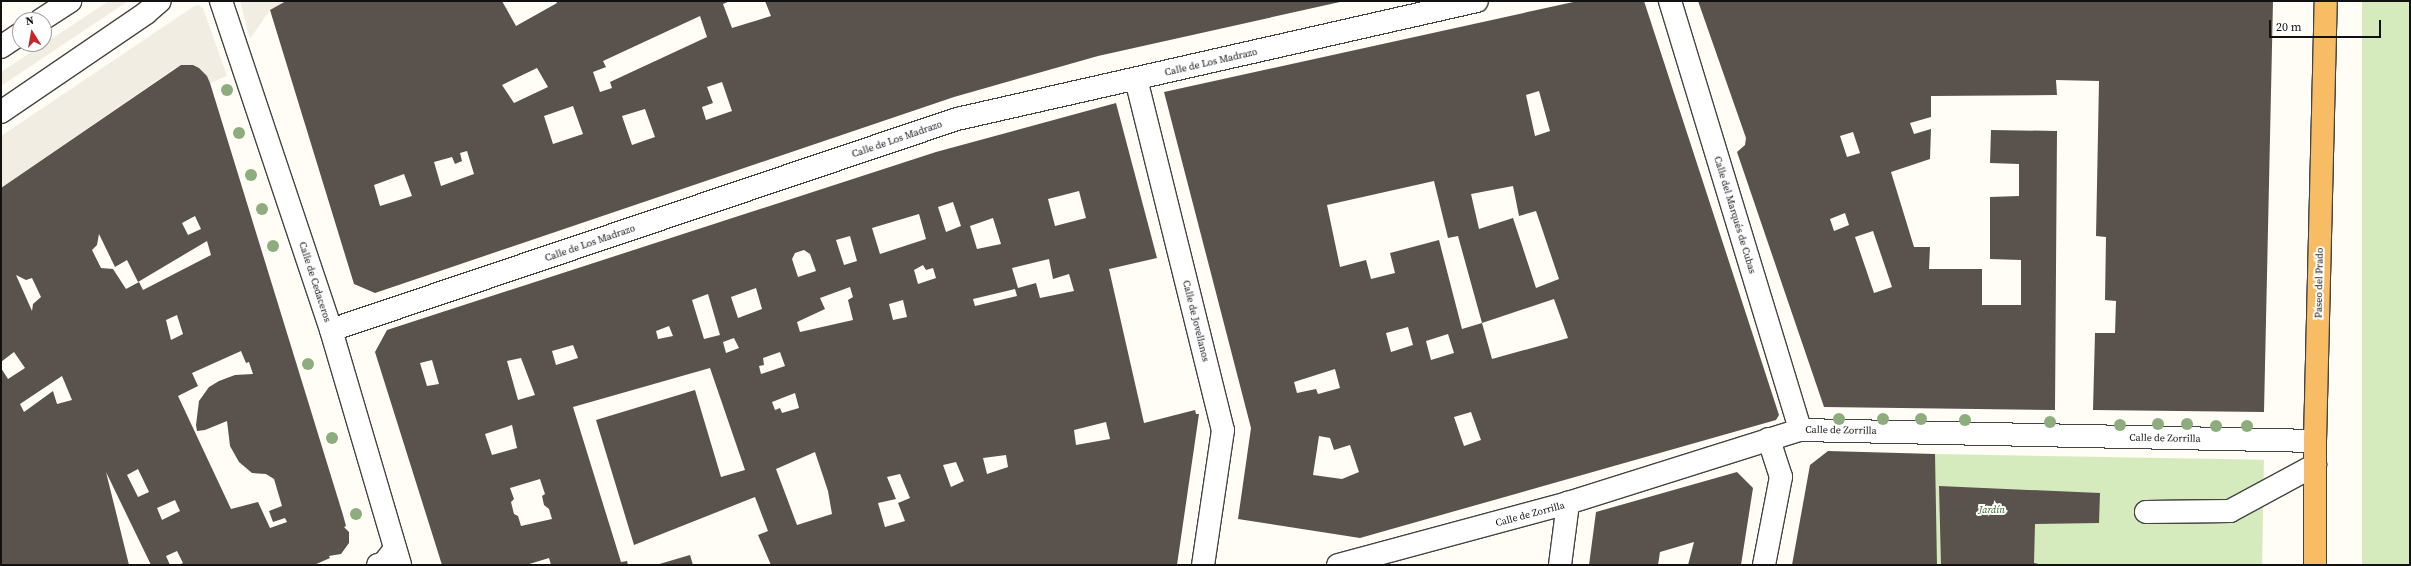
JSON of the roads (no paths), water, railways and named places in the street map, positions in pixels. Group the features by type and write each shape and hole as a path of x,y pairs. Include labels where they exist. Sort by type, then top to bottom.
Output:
{"highway":[{"name":"Paseo del Prado","path":"2315,565 2315,441 2326,1"}],"street":[{"path":"52,13 70,1"},
{"path":"1,112 146,13 160,1"},
{"name":"Calle de Cedaceros","path":"221,1 331,330 398,557"},
{"name":"Calle de Los Madrazo","path":"331,330 957,119 1136,79 1447,4 1477,1"},
{"name":"Calle del Marqués de Cubas","path":"1670,1 1800,430"},
{"path":"1,47 12,39"},
{"name":"Calle de Jovellanos","path":"1136,79 1223,430 1203,565"},
{"name":"Calle de Zorrilla","path":"1338,565 1568,503 1800,430 2315,441"},
{"path":"1764,565 1781,477 1769,440"},
{"path":"2146,512 2230,511 2315,465"},
{"path":"1560,565 1568,503"},
{"path":"378,565 398,557"}],"park label":[{"name":"Jardín","path":"1992,510"}]}
